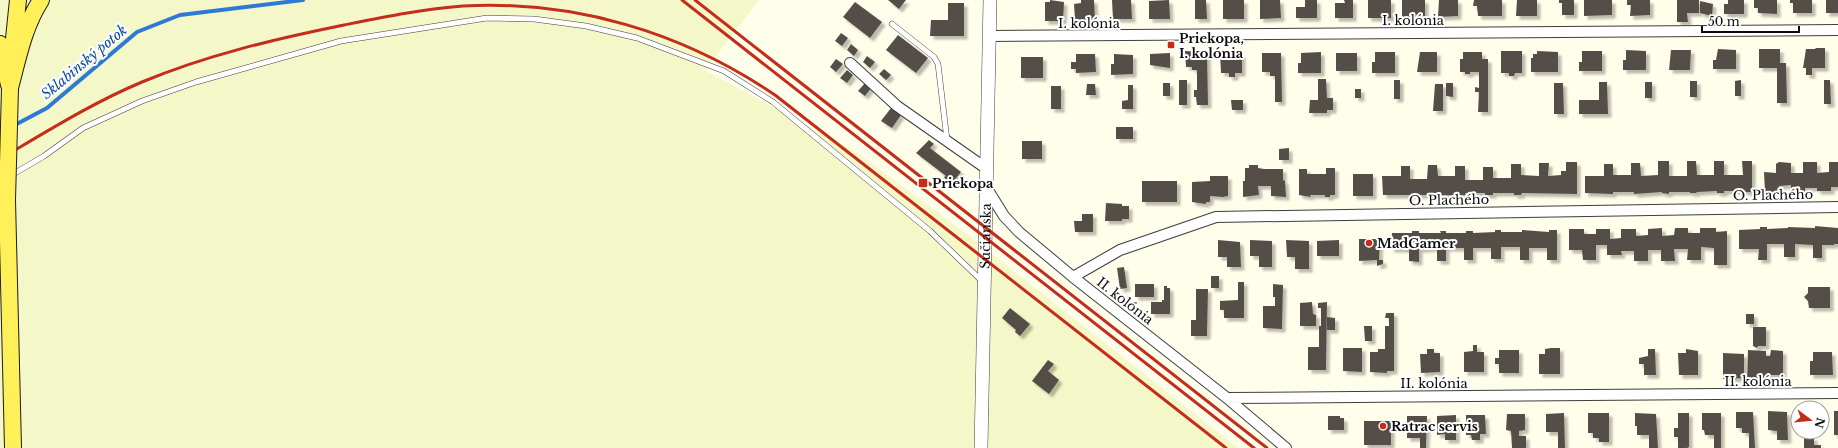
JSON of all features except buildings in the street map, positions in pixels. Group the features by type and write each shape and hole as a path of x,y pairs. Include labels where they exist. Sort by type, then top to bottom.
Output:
{"main road":[{"path":"13,448 7,200 10,88 18,0"},
{"path":"10,88 24,36 33,12 41,0"},
{"path":"0,44 10,88"}],"street":[{"name":"Sučianska","path":"981,448 990,0"},
{"name":"I. kolónia","path":"989,36 1838,30"},
{"path":"850,63 897,106 986,169"},
{"name":"II. kolónia","path":"986,187 1004,216 1019,232 1073,277 1227,398 1838,393"},
{"name":"O. Plachého","path":"1073,277 1120,250 1216,217 1838,207"},
{"path":"1227,398 1286,448"}],"lane":[{"path":"0,182 44,156 83,128 142,101 196,82 341,41 487,18 534,19 586,26 637,38 724,71 773,102 930,231 984,283"},
{"path":"892,24 934,57 938,64 947,140"}],"green space":[{"path":"0,0 759,0 705,70 859,154 968,235 1238,448 0,448"}],"waterway":[{"name":"Sklabinský potok","path":"13,126 47,108 137,32 180,15 303,0"}],"railway":[{"path":"682,0 1254,448"},
{"path":"695,0 1267,448"},
{"path":"0,159 87,108 123,90 167,72 216,56 267,42 389,16 463,6 505,6 546,9 586,15 626,25 665,38 703,54 739,73 775,95 1226,448"}],"place":[{"name":"Priekopa, I. kolónia","path":"1171,45"},
{"name":"Priekopa","path":"923,183"},
{"name":"MadGamer","path":"1369,243"},
{"name":"Ratrac servis","path":"1383,426"}]}
